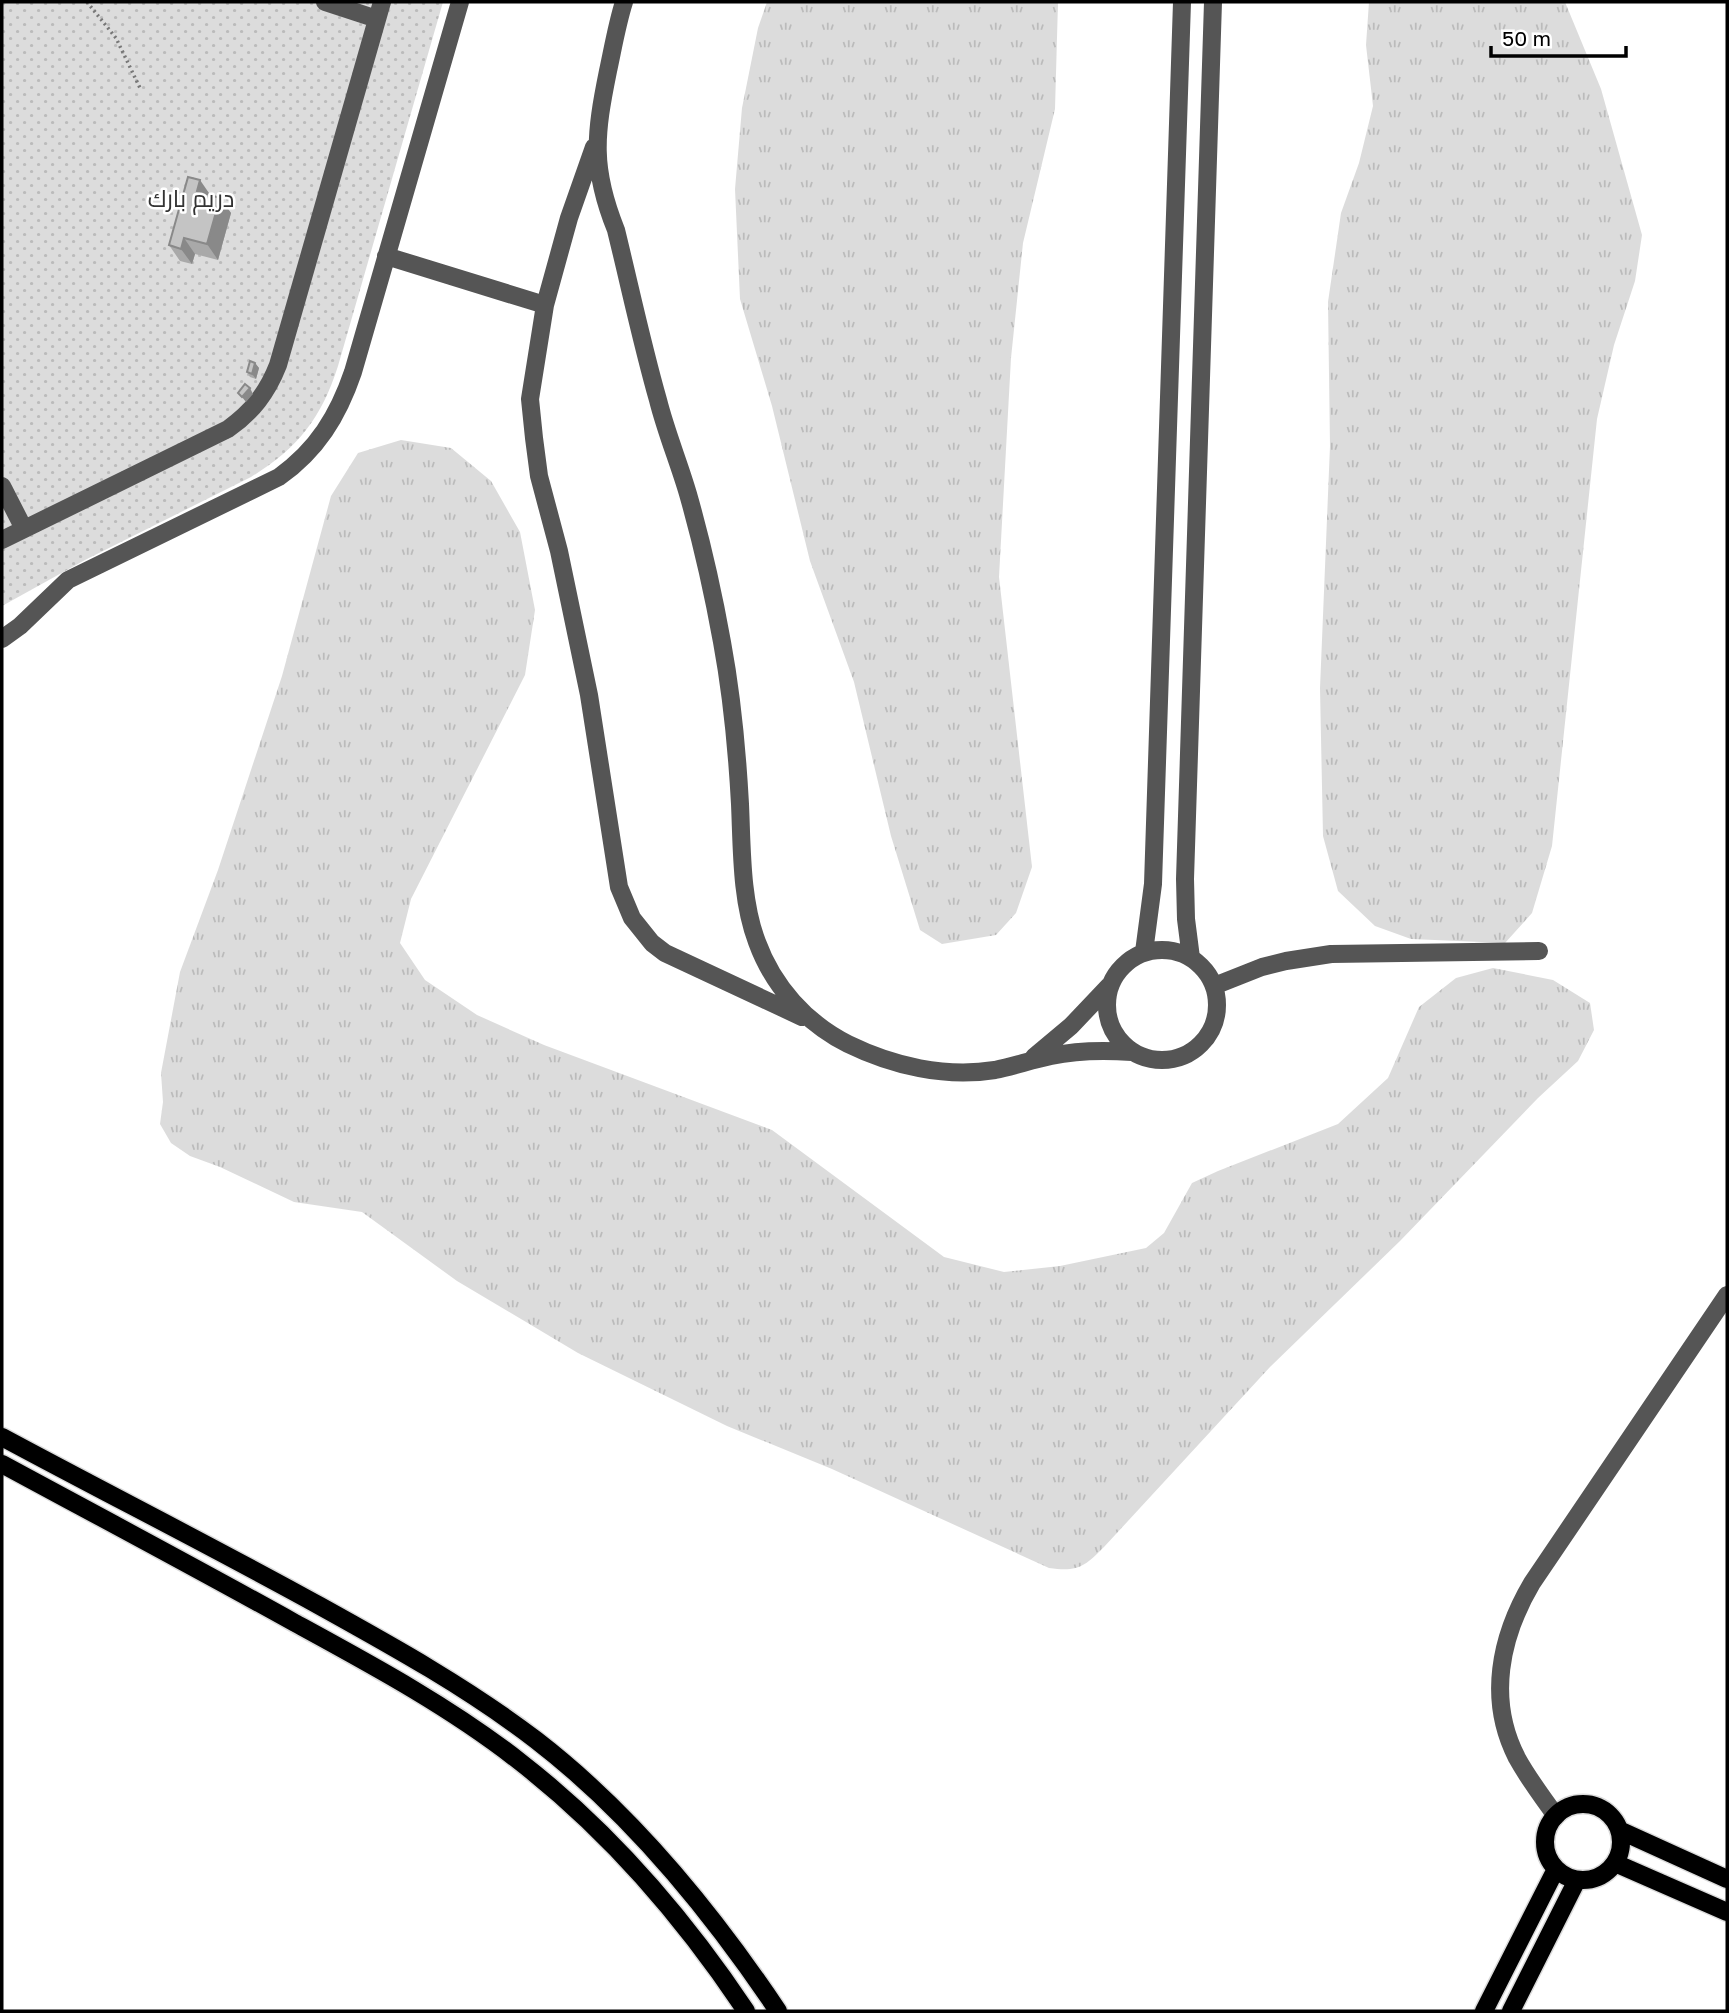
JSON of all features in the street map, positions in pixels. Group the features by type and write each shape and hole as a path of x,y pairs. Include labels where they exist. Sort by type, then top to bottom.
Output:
{"main road":[{"path":"2,1437 277,1582 386,1643 451,1681 527,1734 582,1779 664,1861 718,1927 778,2011"},
{"path":"2,1464 318,1635 426,1697 492,1741 564,1799 644,1880 690,1934 746,2011"},
{"path":"1592,1805 1609,1814 1619,1830 1621,1847 1615,1863 1595,1879 1577,1880 1556,1869 1550,1861 1545,1842 1546,1833 1556,1816 1573,1806 1592,1805"},
{"path":"1619,1830 1727,1879"},
{"path":"1615,1863 1727,1912"},
{"path":"1484,2011 1556,1869"},
{"path":"1511,2011 1577,1880"}],"street":[{"path":"2,540 228,429 247,414 263,395 278,365 380,10 325,2"},
{"path":"2,639 20,626 68,580 259,488 296,464 326,432 346,393 460,2"},
{"path":"624,2 598,123 597,140 603,193 617,230 658,402 698,532 722,642 736,741 743,861 751,922 765,960 775,978 814,1023"},
{"path":"1144,952 1153,884 1182,2"},
{"path":"1191,958 1185,900 1213,2"},
{"path":"597,140 569,218 545,305 530,399 542,489 575,623 602,767 619,887 624,903 641,931 665,953 814,1023 864,1052 905,1066 927,1070 972,1072 1080,1051 1132,1052 1156,1060 1168,1060 1191,1052 1209,1034 1217,1011 1214,986 1209,975 1191,958 1168,949 1144,952 1123,965 1110,986 1071,1026 1028,1061"},
{"path":"386,256 545,305"},
{"path":"2,486 24,529"},
{"path":"1161,640 1193,641"},
{"path":"1214,986 1262,967 1331,954 1539,951"},
{"path":"1110,986 1107,998 1110,1023 1115,1034 1132,1052"},
{"path":"1556,1816 1533,1785 1516,1755 1506,1727 1501,1667 1506,1638 1516,1609 1531,1583 1727,1295"}],"path":[{"path":"87,2 116,38 140,88"}],"green space":[{"name":"دريم بارك","path":"2,2 443,2 338,366 324,402 306,430 282,455 251,477 85,560 2,606"},
{"path":"767,2 1058,2 1055,109 1023,243 1011,358 999,577 1032,867 1016,913 996,935 942,944 920,930 891,836 854,682 810,561 772,406 740,299 735,189 742,108 758,28"},
{"path":"1369,2 1565,2 1601,89 1642,235 1635,281 1614,345 1597,419 1552,846 1532,913 1505,943 1411,939 1375,926 1338,891 1323,836 1320,688 1330,446 1328,302 1341,213 1359,163 1373,106 1366,45"},
{"path":"401,440 451,448 491,481 520,532 535,610 525,675 411,899 400,943 425,980 477,1015 544,1045 772,1130 944,1257 1004,1272 1060,1266 1146,1248 1164,1233 1192,1183 1338,1124 1388,1078 1419,1007 1456,978 1493,968 1553,980 1590,1003 1594,1030 1578,1061 1538,1098 1400,1241 1270,1367 1104,1547 1091,1559 1074,1568 1049,1568 832,1469 727,1426 578,1353 457,1281 362,1212 294,1202 190,1156 171,1143 160,1124 163,1102 161,1073 180,972 218,870 282,676 331,496 358,453"}],"building":[{"path":"188,177 200,180 197,191 220,198 207,244 184,238 181,249 169,245"},
{"path":"250,361 255,363 252,374 247,372"},
{"path":"245,384 250,388 242,397 238,393"}]}
